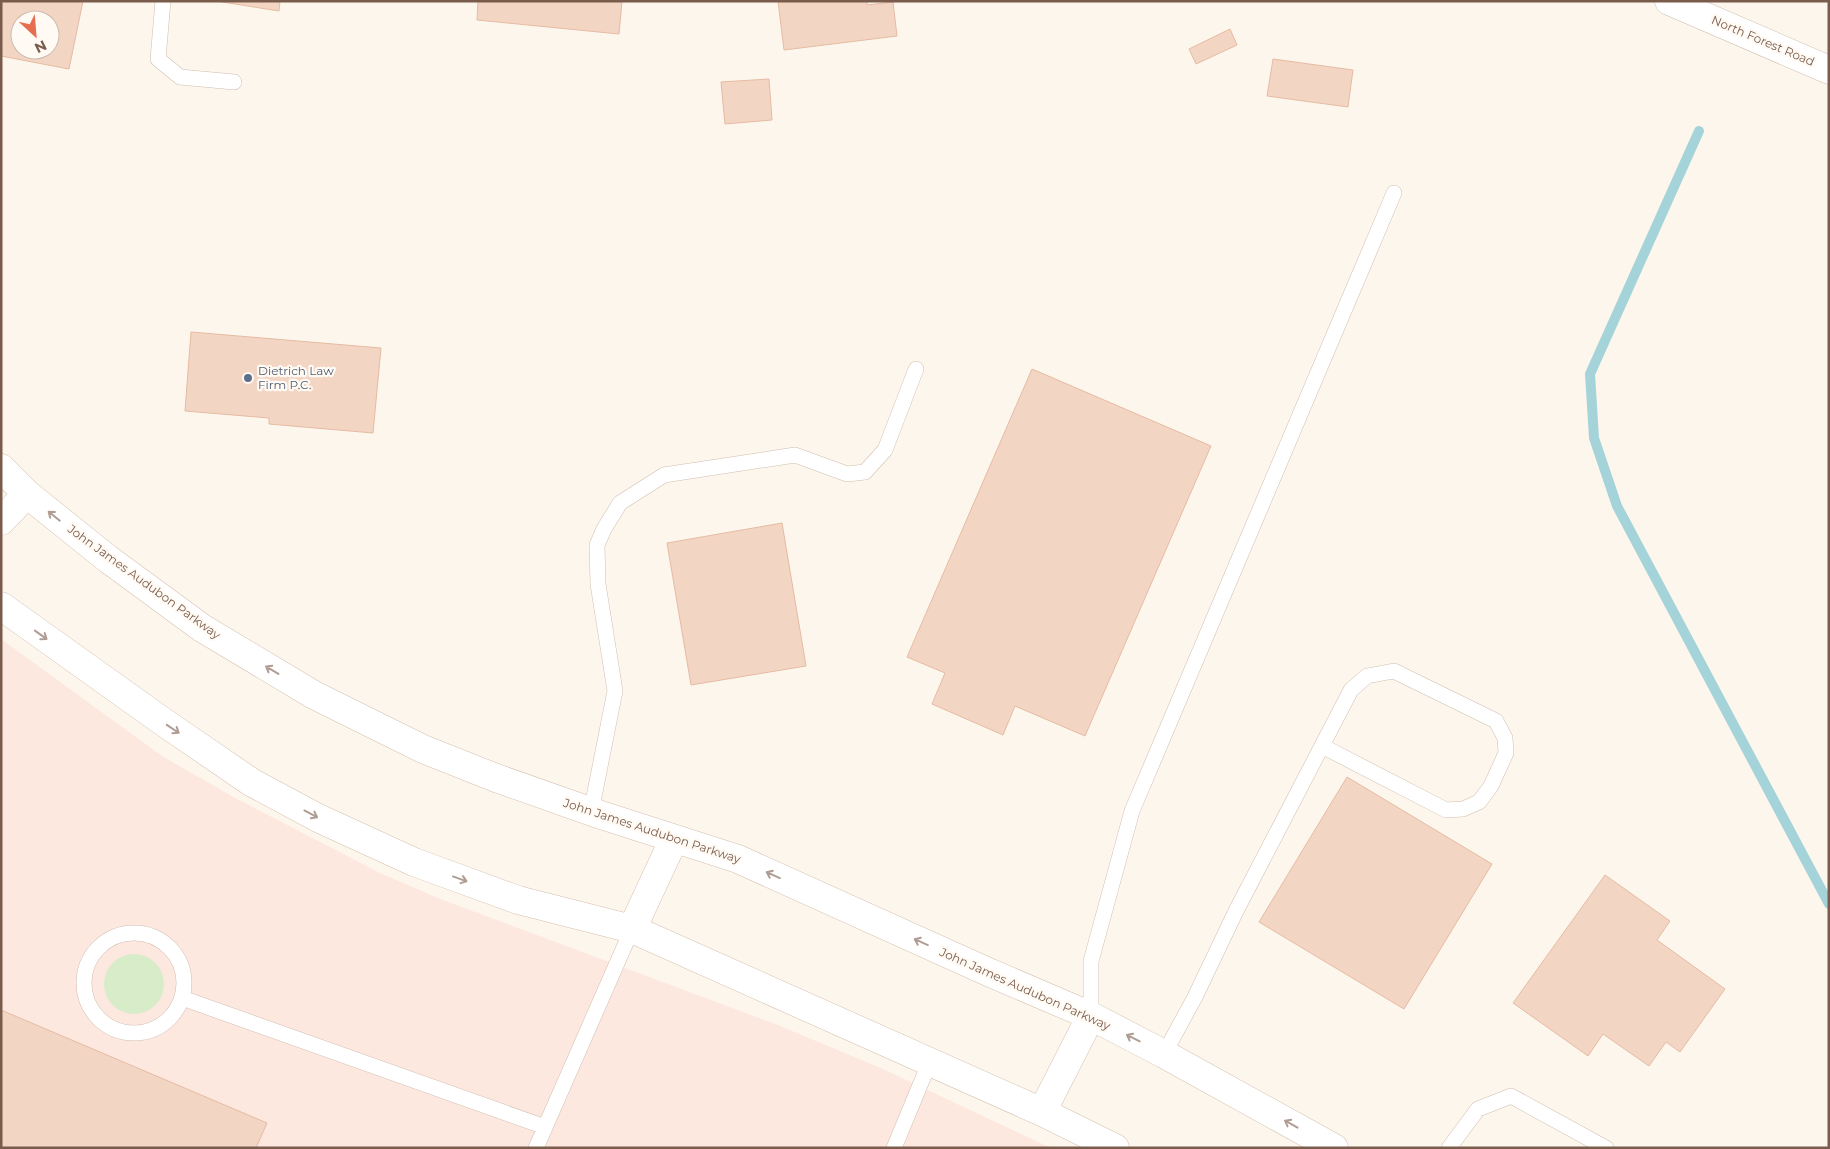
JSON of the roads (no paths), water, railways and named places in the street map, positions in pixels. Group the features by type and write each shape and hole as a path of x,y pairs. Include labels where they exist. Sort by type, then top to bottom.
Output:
{"main road":[{"name":"North Forest Road","path":"1668,1 1829,70"},
{"name":"John James Audubon Parkway","path":"1,468 27,494 108,558 202,628 314,695 423,749 496,778 590,812 738,859 986,972 1091,1016 1334,1148"},
{"path":"1,521 27,494"},
{"path":"1,606 251,782 318,818 414,862 518,900 632,930 930,1061 1042,1112 1115,1148"},
{"path":"632,930 674,839"},
{"path":"1042,1112 1091,1016"}],"lane":[{"path":"163,1 158,59 180,77 234,82"},
{"path":"1091,1016 1091,961 1132,811 1394,193"},
{"path":"590,812 615,691 598,584 596,545 620,503 664,475 795,456 847,474 865,472 885,450 916,369"},
{"path":"1164,1054 1195,997 1236,911 1350,690 1367,676 1394,671 1496,721 1505,738 1506,753 1491,786 1479,802 1463,809 1446,810 1322,746"},
{"path":"536,1148 632,930"},
{"path":"134,933 144,935 163,943 177,958 183,978 182,998 177,1008 163,1024 144,1032 123,1033 104,1024 90,1008 84,989 86,969 97,950 113,938 134,933"},
{"path":"182,998 545,1127"},
{"path":"894,1148 930,1061"},
{"path":"1449,1148 1478,1109 1511,1096 1606,1148"}],"waterway":[{"path":"1699,131 1590,374 1594,438 1617,506 1829,904"}],"place":[{"name":"Dietrich Law Firm P.C.","path":"248,378"}]}
